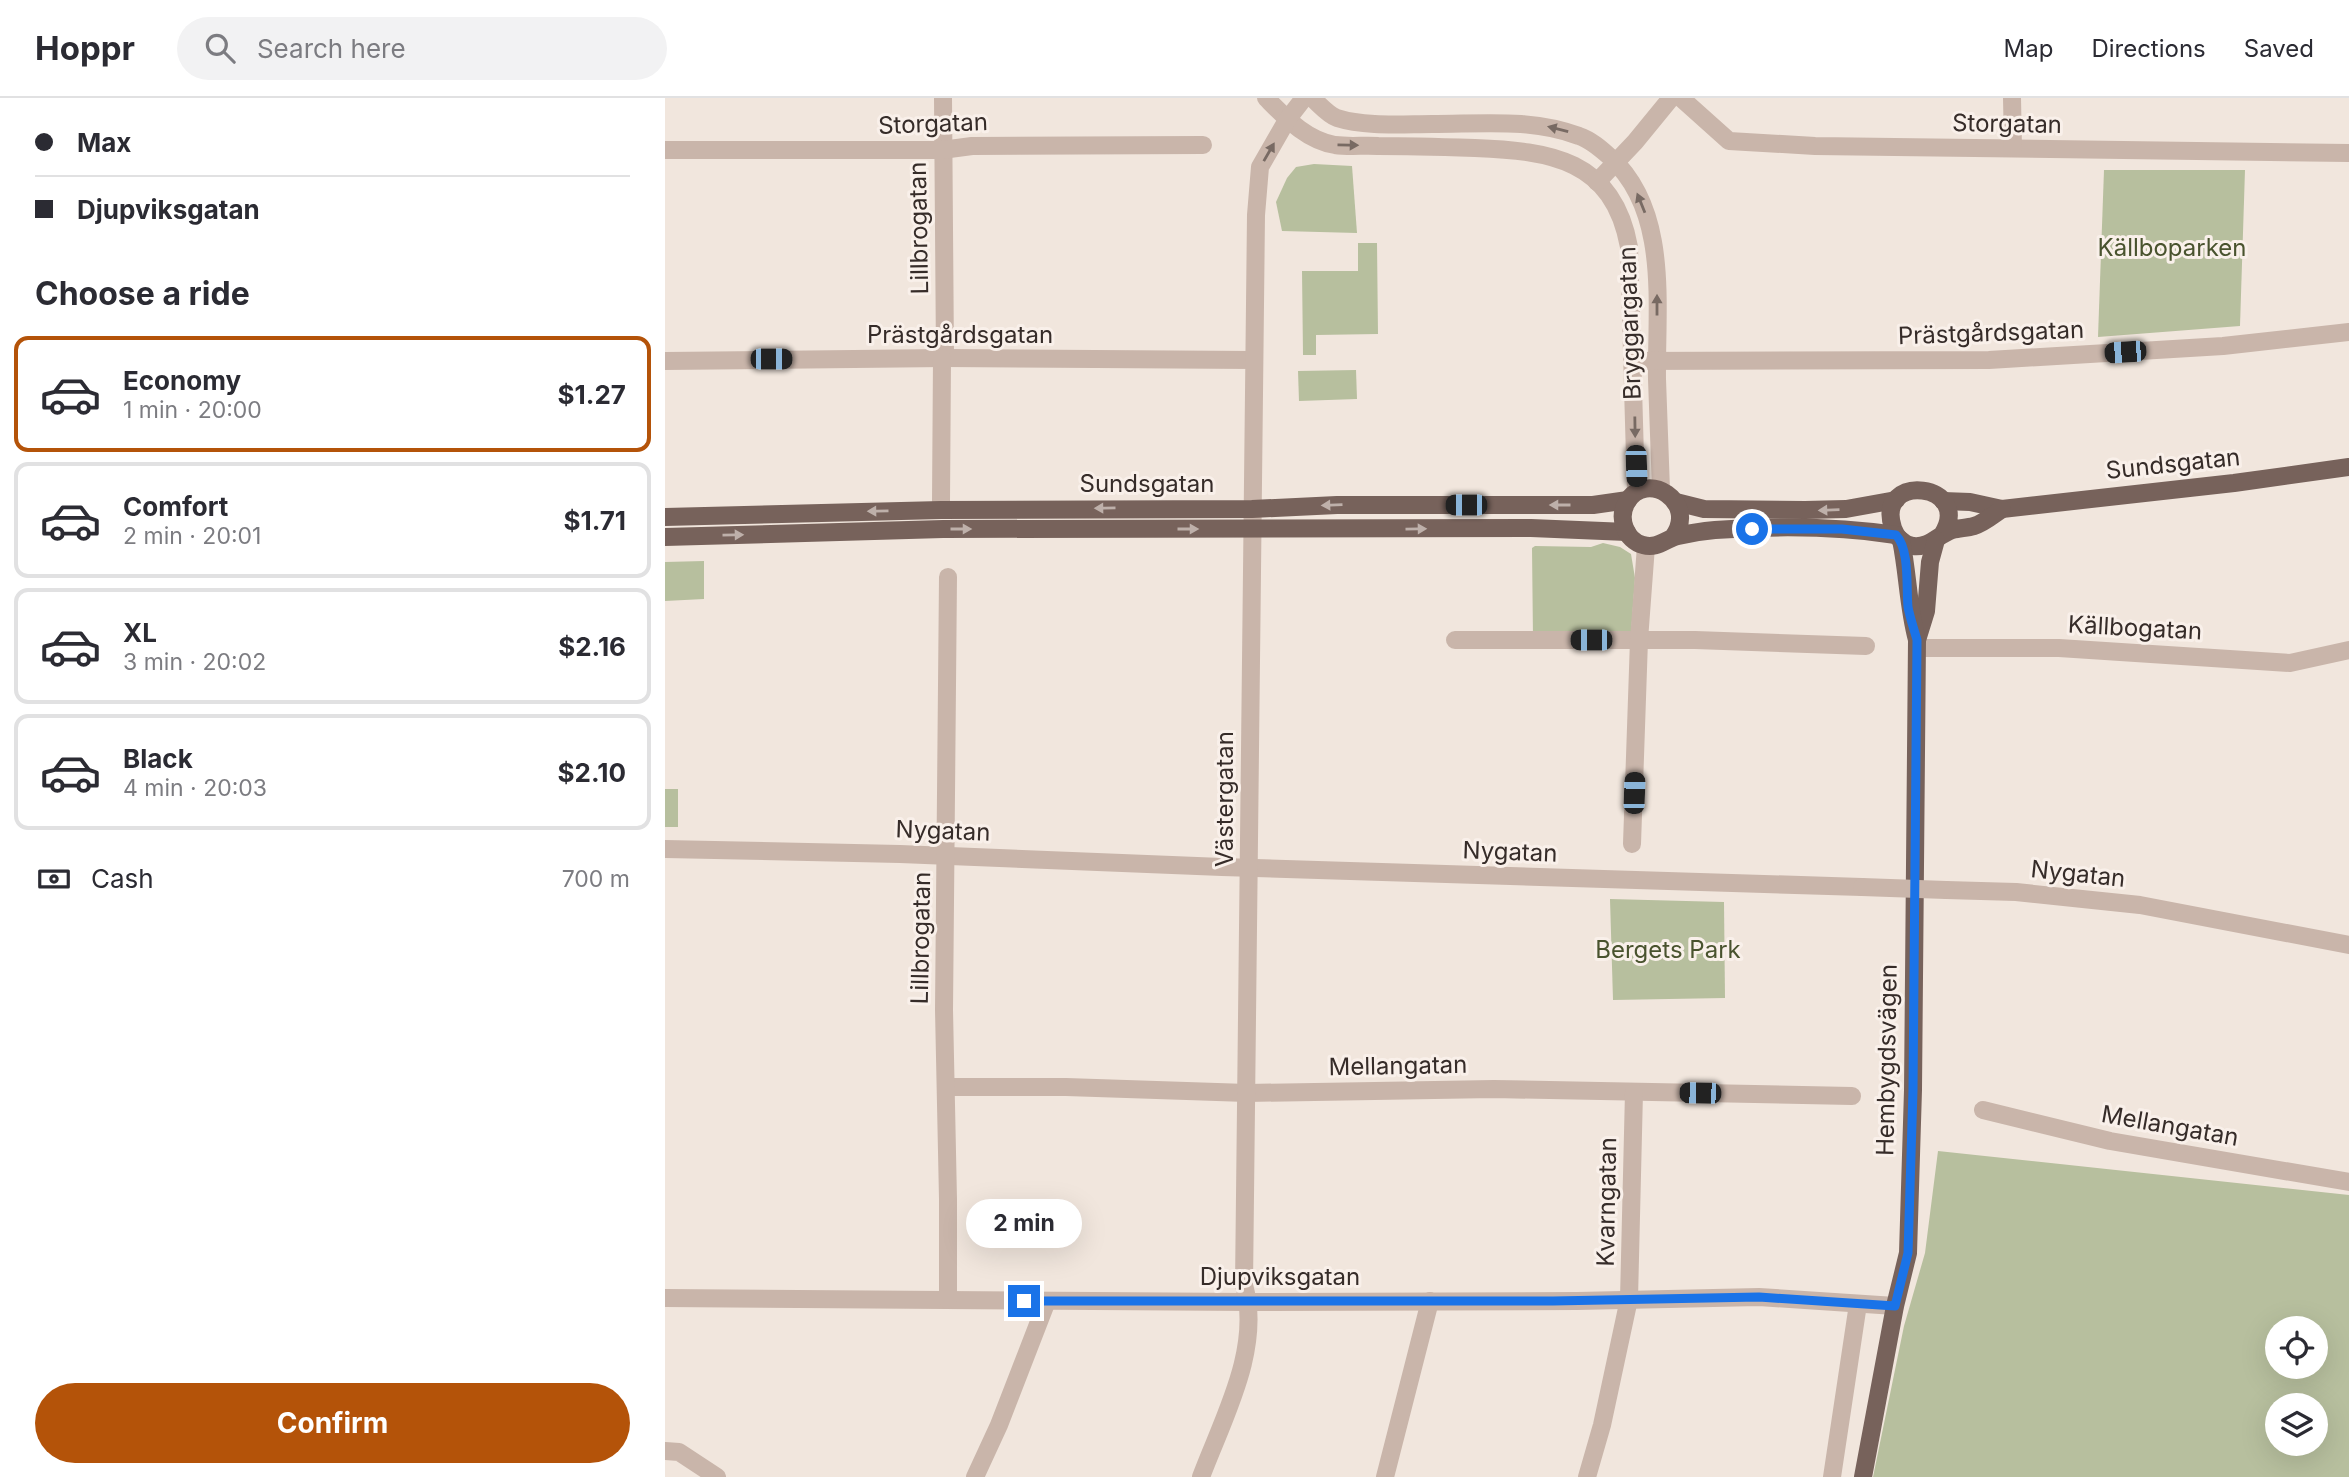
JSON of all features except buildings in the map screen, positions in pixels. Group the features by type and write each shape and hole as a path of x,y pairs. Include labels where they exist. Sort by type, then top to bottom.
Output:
{"main road":[{"name":"Sundsgatan","path":"665,517 941,510 1593,505 1632,496 1643,489 1661,490 1671,495 1676,502 1704,509 1846,509 1896,500 1915,489 1933,491 1943,501 1970,502 2002,509 2349,467"},
{"path":"1632,496 1623,519 1631,539 1646,546"},
{"path":"1896,500 1891,513 1898,538"},
{"path":"1939,538 1948,521 1943,501"},
{"path":"1673,537 1680,523 1676,502"},
{"name":"Sundsgatan","path":"1646,546 1662,544 1673,537 1713,530 1842,529 1898,538 1914,546 1930,544 1953,530 1974,526 2002,509"},
{"name":"Sundsgatan","path":"665,537 943,530 1251,528 1531,528 1627,532"},
{"name":"Hembygdsvägen","path":"1863,1477 1895,1306 1908,1253 1913,1090 1917,644 1909,611 1906,566 1898,538"},
{"name":"Hembygdsvägen","path":"1917,644 1926,611 1930,562 1939,538"}],"street":[{"name":"Lillbrogatan","path":"941,501 945,177 942,150 943,98"},
{"path":"1266,98 1298,130 1335,145 1523,150 1574,164 1594,179 1616,163 1671,98"},
{"name":"Västergatan","path":"1201,1477 1244,1361 1249,1302 1244,1285 1256,215 1260,167 1287,120 1304,98"},
{"path":"1312,98 1335,118 1385,124 1526,123 1559,129 1583,137 1616,163"},
{"name":"Storgatan","path":"1681,98 1729,141 1815,146 2349,153"},
{"path":"2012,98 2013,148"},
{"name":"Storgatan","path":"665,150 942,150 972,146 1203,145"},
{"name":"Bryggargatan","path":"1616,163 1635,189 1654,249 1657,276 1661,490"},
{"name":"Bryggargatan","path":"1594,179 1613,202 1627,233 1632,298 1632,496"},
{"name":"Prästgårdsgatan","path":"1633,361 1806,363 1989,360 2223,346 2349,332"},
{"name":"Prästgårdsgatan","path":"665,361 943,358 1254,360"},
{"path":"1632,844 1639,640 1646,546"},
{"name":"Lillbrogatan","path":"948,577 944,1010 949,1199 948,1300"},
{"path":"1455,640 1639,640 1866,646"},
{"name":"Källbogatan","path":"1917,644 2059,648 2290,663 2349,650"},
{"name":"Nygatan","path":"665,849 2016,892 2140,905 2349,945"},
{"name":"Mellangatan","path":"946,1087 1066,1087 1247,1093 1494,1089 1852,1096"},
{"name":"Kvarngatan","path":"1587,1477 1602,1425 1629,1299 1634,1092"},
{"name":"Mellangatan","path":"1983,1110 2110,1141 2349,1182"},
{"name":"Djupviksgatan","path":"665,1298 1249,1302 1759,1297 1895,1306"},
{"path":"975,1477 999,1425 1047,1301"},
{"path":"1385,1477 1430,1301"},
{"path":"1832,1477 1858,1304"},
{"path":"665,1451 679,1452 717,1477"}],"green space":[{"path":"1314,164 1352,166 1357,233 1282,231 1276,202 1287,178 1296,167"},
{"name":"Källboparken","path":"2104,170 2245,170 2240,326 2098,337"},
{"path":"1358,243 1377,243 1378,334 1316,335 1316,355 1303,355 1302,271 1358,271"},
{"path":"1356,370 1357,399 1299,401 1298,371"},
{"path":"1603,543 1620,547 1631,554 1635,578 1631,634 1533,639 1532,548 1591,547"},
{"path":"704,561 704,599 665,601 665,562"},
{"path":"665,789 678,789 678,827 665,827"},
{"name":"Bergets Park","path":"1610,899 1724,902 1725,998 1613,1000"},
{"path":"1938,1151 2349,1195 2349,1477 1873,1477 1904,1326 1925,1253"}],"route":[{"path":"1024,1301 1553,1301 1759,1297 1895,1306 1908,1253 1913,1090 1917,640 1909,611 1906,566 1901,540 1896,535 1842,529 1752,529"}]}
